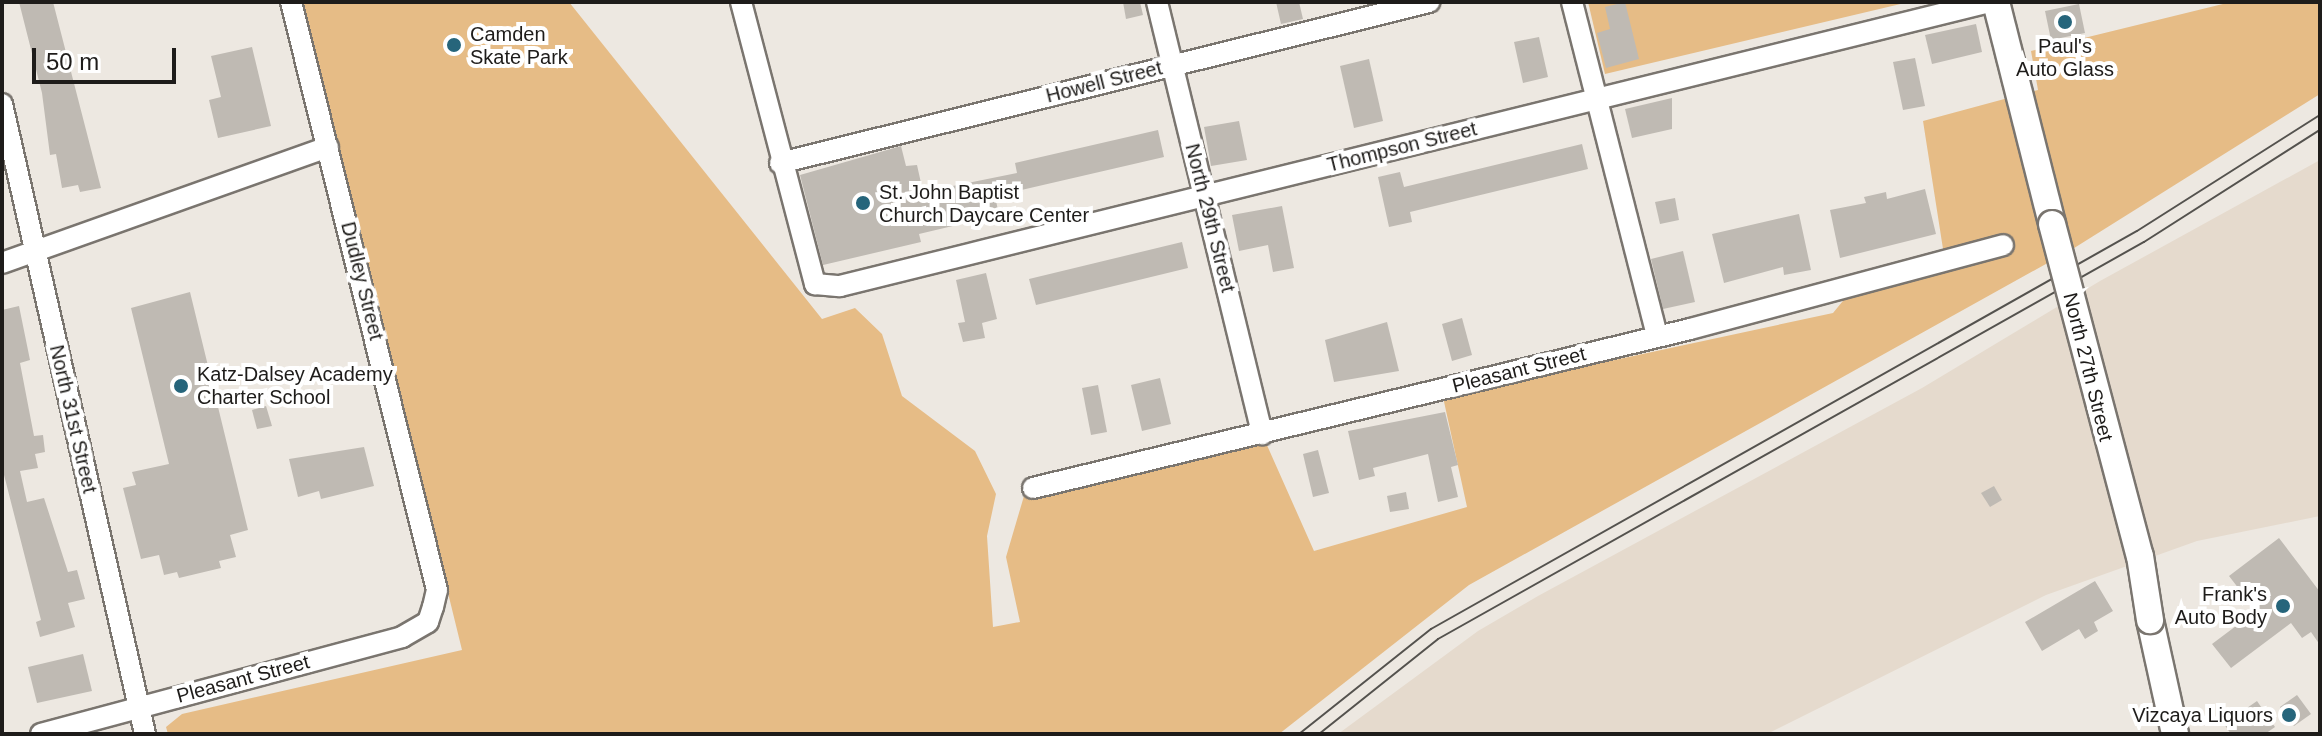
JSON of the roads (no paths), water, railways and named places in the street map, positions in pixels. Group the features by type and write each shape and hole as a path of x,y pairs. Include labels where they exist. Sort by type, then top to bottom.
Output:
{"main road":[{"name":"North 27th Street","path":"1996,2 2140,556 2150,620 2175,734"}],"street":[{"name":"Dudley Street","path":"291,2 437,590 433,607"},
{"path":"741,2 780,163"},
{"name":"North 29th Street","path":"1157,2 1262,434"},
{"name":"Howell Street","path":"780,163 1429,2"},
{"path":"1572,2 1657,336"},
{"name":"Thompson Street","path":"780,163 815,284 840,286 1989,2"},
{"name":"North 31st Street","path":"2,104 145,734"},
{"path":"2,263 328,147"},
{"name":"Pleasant Street","path":"1033,488 1657,336 2003,245"},
{"name":"Pleasant Street","path":"41,734 402,637 428,622 433,607"}],"tram line":[{"path":"1299,734 1431,629 2137,231 2320,115"},
{"path":"1319,734 1438,639 2144,242 2320,130"}],"place":[{"name":"Paul's Auto Glass","path":"2065,22"},
{"name":"Camden Skate Park","path":"454,45"},
{"name":"St. John Baptist Church Daycare Center","path":"863,203"},
{"name":"Katz-Dalsey Academy Charter School","path":"181,386"},
{"name":"Frank's Auto Body","path":"2283,606"},
{"name":"Vizcaya Liquors","path":"2289,715"}]}
